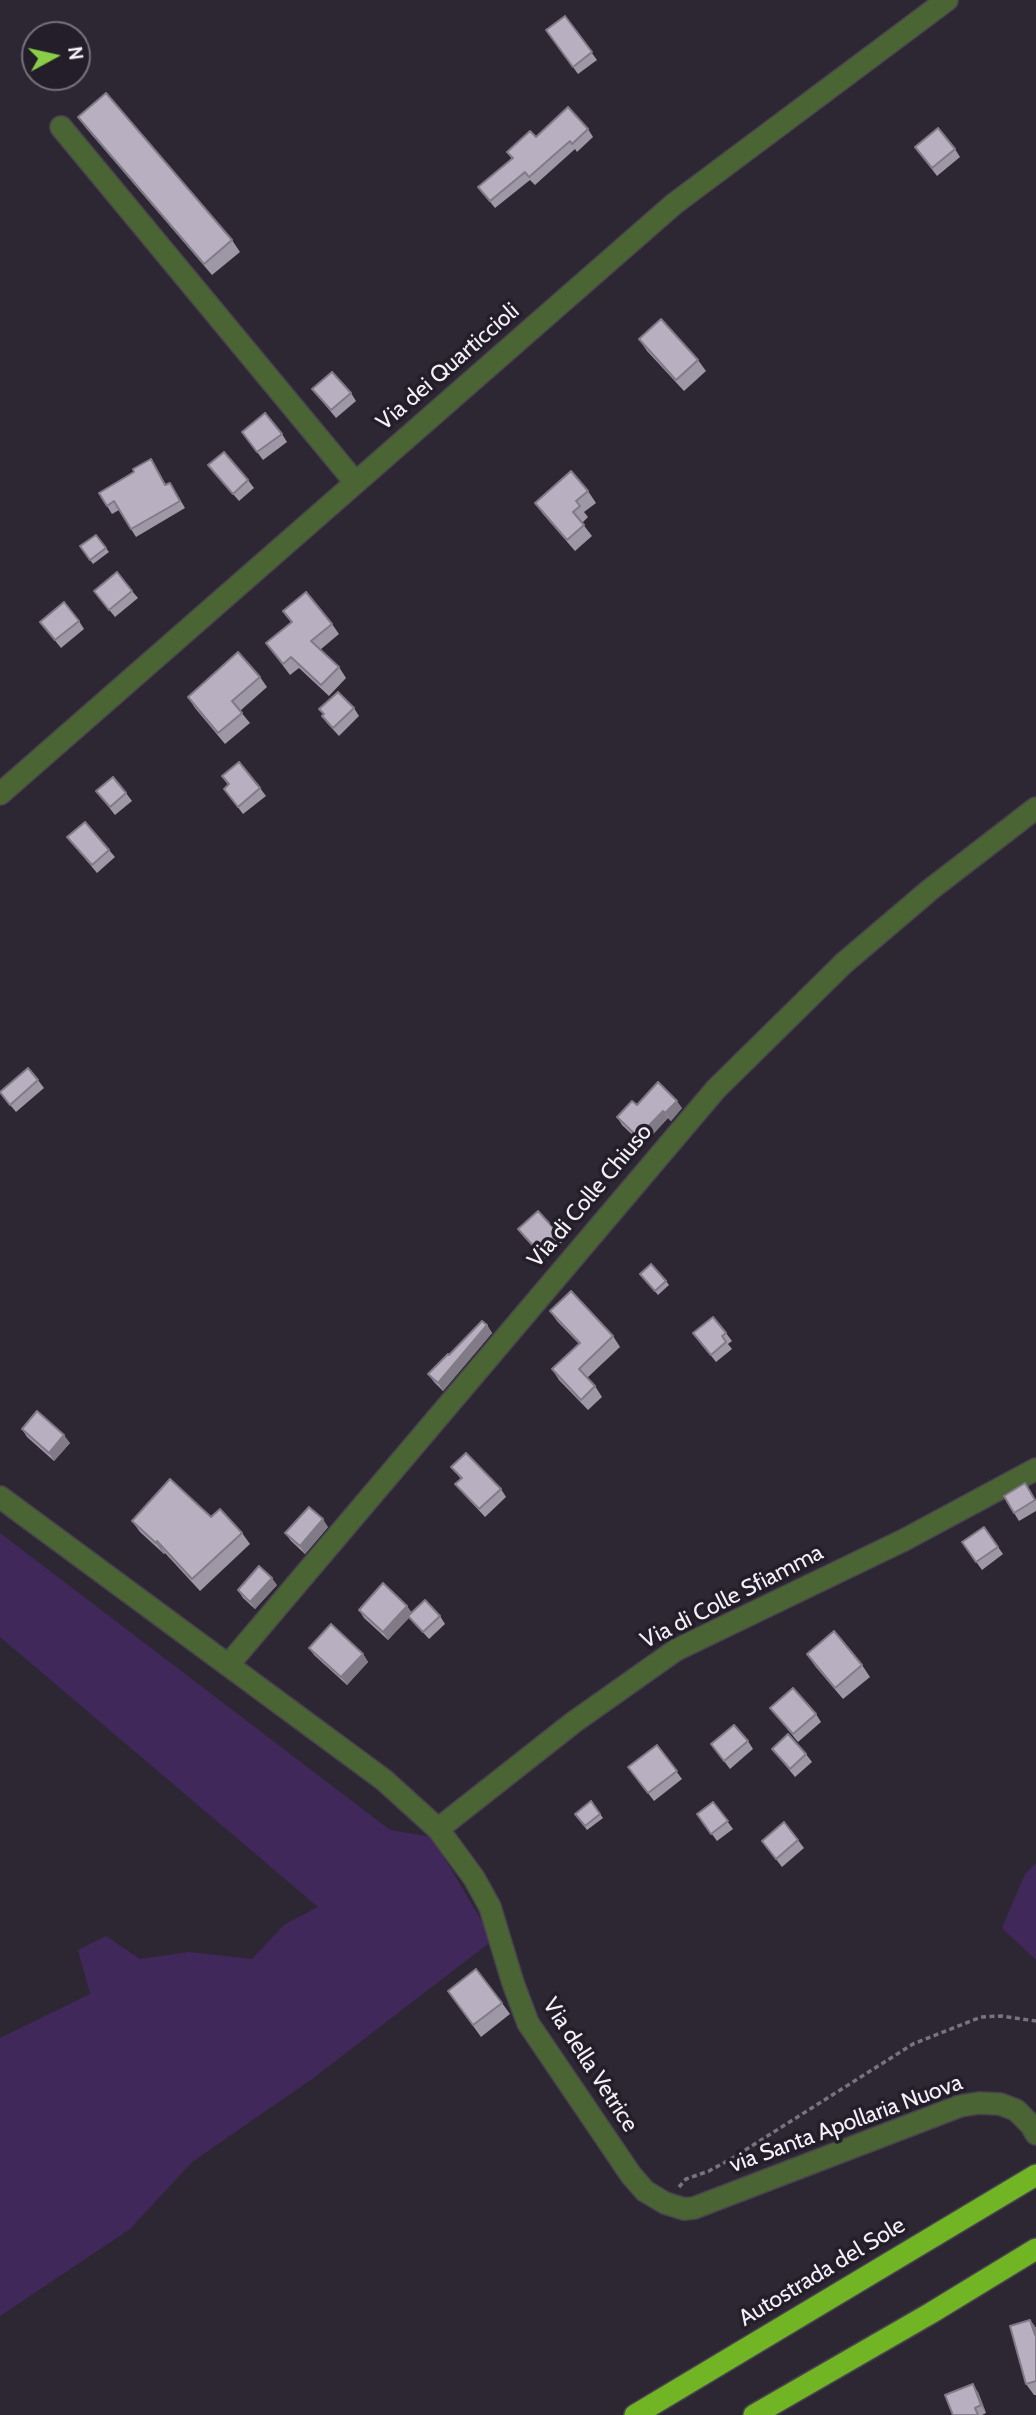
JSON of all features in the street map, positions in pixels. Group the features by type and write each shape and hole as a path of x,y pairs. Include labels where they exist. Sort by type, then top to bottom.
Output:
{"highway":[{"name":"Autostrada del Sole","path":"635,2415 1036,2175"},
{"path":"754,2415 931,2314 1036,2249"}],"street":[{"name":"Via dei Quarticcioli","path":"0,794 674,205 947,0"},
{"path":"61,127 355,482"},
{"name":"Via di Colle Chiuso","path":"229,1664 716,1089 844,963 931,889 1036,808"},
{"name":"Via di Colle Sfiamma","path":"438,1829 574,1722 676,1650 904,1540 1036,1469"},
{"name":"Via della Vetrice","path":"0,1497 384,1780 438,1829 474,1878 490,1907 516,1993 528,2022 631,2175 645,2190 665,2203"},
{"name":"via Santa Apollaria Nuova","path":"665,2203 684,2209 694,2208 960,2106 1000,2104 1016,2110 1033,2129"}],"path":[{"path":"665,2203 686,2179 709,2172 913,2045 981,2017 1001,2016 1036,2021"}],"shaded area":[{"path":"0,1533 390,1830 432,1837 493,1940 312,2079 192,2162 130,2229 0,2316 0,2038 90,1994 78,1950 106,1936 140,1959 189,1952 252,1959 285,1924 318,1907 0,1637"},
{"path":"1036,1863 1036,1960 1002,1928 1025,1874"}],"building":[{"path":"565,16 592,52 573,67 546,30"},
{"path":"106,93 232,240 204,264 78,117"},
{"path":"568,107 588,129 529,177 525,172 490,201 478,187 513,158 507,152 530,131 536,137"},
{"path":"938,128 955,149 932,168 915,147"},
{"path":"661,319 698,360 676,380 639,339"},
{"path":"332,372 351,393 331,410 312,389"},
{"path":"265,413 282,434 257,452 242,432"},
{"path":"224,452 248,480 233,494 208,465"},
{"path":"151,459 165,485 170,483 180,501 131,529 114,501 107,506 99,493"},
{"path":"571,471 588,491 576,501 580,506 573,512 584,525 567,540 535,503"},
{"path":"96,535 106,548 90,560 80,546"},
{"path":"117,572 132,591 109,610 94,591"},
{"path":"306,592 332,624 311,641 339,667 321,685 291,657 283,664 266,643 292,622 283,611"},
{"path":"64,602 79,621 55,640 40,622"},
{"path":"238,652 260,677 232,701 242,713 218,733 188,697"},
{"path":"338,692 354,708 333,728 319,709"},
{"path":"239,762 260,788 238,807 224,789 229,784 222,776"},
{"path":"113,777 126,793 110,807 96,791"},
{"path":"85,822 109,850 92,865 67,837"},
{"path":"28,1068 38,1080 10,1105 0,1092"},
{"path":"658,1082 677,1101 665,1113 663,1111 638,1137 617,1117 632,1101 637,1105"},
{"path":"538,1211 558,1233 538,1251 518,1229"},
{"path":"651,1264 666,1281 655,1291 640,1274"},
{"path":"571,1291 613,1336 579,1369 595,1386 581,1400 552,1369 580,1343 550,1311"},
{"path":"713,1317 726,1333 722,1336 726,1342 711,1355 693,1333"},
{"path":"482,1321 487,1325 438,1383 428,1374"},
{"path":"37,1411 64,1435 49,1453 22,1429"},
{"path":"466,1453 501,1489 479,1509 455,1484 462,1478 451,1467"},
{"path":"170,1479 211,1517 220,1509 242,1533 192,1579 157,1541 156,1543 132,1521"},
{"path":"1025,1483 1035,1500 1014,1513 1004,1496"},
{"path":"309,1507 323,1519 300,1546 285,1533"},
{"path":"984,1527 998,1547 976,1562 962,1542"},
{"path":"259,1566 272,1578 250,1602 238,1590"},
{"path":"383,1583 407,1606 383,1632 359,1610"},
{"path":"425,1600 440,1616 423,1632 408,1616"},
{"path":"331,1624 363,1654 341,1677 309,1648"},
{"path":"834,1631 862,1665 835,1688 807,1654"},
{"path":"793,1688 816,1714 793,1734 770,1708"},
{"path":"734,1725 748,1741 724,1761 711,1744"},
{"path":"788,1734 806,1754 790,1769 772,1749"},
{"path":"657,1745 677,1771 648,1793 628,1767"},
{"path":"591,1801 600,1814 585,1826 575,1814"},
{"path":"713,1802 728,1821 711,1834 697,1814"},
{"path":"784,1822 798,1840 776,1859 762,1841"},
{"path":"476,1969 502,2003 473,2025 448,1991"},
{"path":"1030,2320 1036,2335 1036,2381 1026,2384 1010,2326"},
{"path":"973,2384 981,2405 975,2408 978,2415 953,2415 945,2395"}]}
